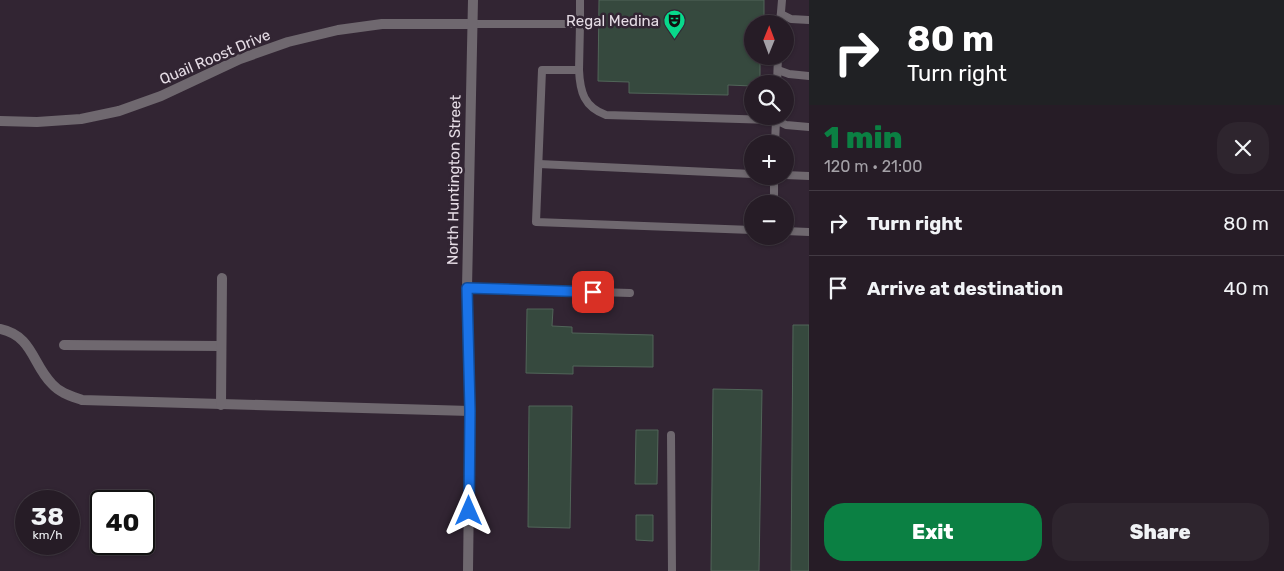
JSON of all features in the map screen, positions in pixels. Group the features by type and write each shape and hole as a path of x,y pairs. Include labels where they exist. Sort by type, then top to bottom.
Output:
{"street":[{"name":"North Huntington Street","path":"468,571 470,411 467,288 473,0"},
{"name":"Quail Roost Drive","path":"0,121 37,122 81,119 119,111 161,96 240,59 288,42 338,30 382,24 473,24"},
{"path":"221,404 222,278"},
{"path":"0,329 8,331 25,343 51,384 64,394 82,400 470,411"},
{"path":"64,345 221,346"}],"lane":[{"path":"580,0 579,70 582,94 596,111 606,115 744,117"},
{"path":"782,0 781,14 791,19 809,20"},
{"path":"473,24 580,24"},
{"path":"778,65 778,75"},
{"path":"579,70 542,70 536,222 744,230"},
{"path":"778,70 789,74 809,76"},
{"path":"786,125 809,127"},
{"path":"539,164 744,174"},
{"path":"794,175 809,176"},
{"path":"794,231 809,232"},
{"path":"467,288 630,293"},
{"path":"671,435 672,571"}],"building":[{"name":"Regal Medina","path":"599,0 764,0 764,15 744,15 744,65 760,65 760,75 744,75 744,86 728,85 728,95 629,93 629,82 598,81"},
{"path":"527,309 553,309 552,326 572,327 572,333 653,335 653,367 573,366 573,374 526,373"},
{"path":"793,325 809,325 809,571 791,571"},
{"path":"713,389 762,390 759,571 711,571"},
{"path":"529,406 572,406 570,528 528,527"},
{"path":"636,430 658,430 657,484 635,484"},
{"path":"636,515 653,515 653,541 636,540"}],"place":[{"name":"Regal Medina","path":"675,40"}],"route":[{"path":"469,511 470,411 467,288 593,292"}]}
